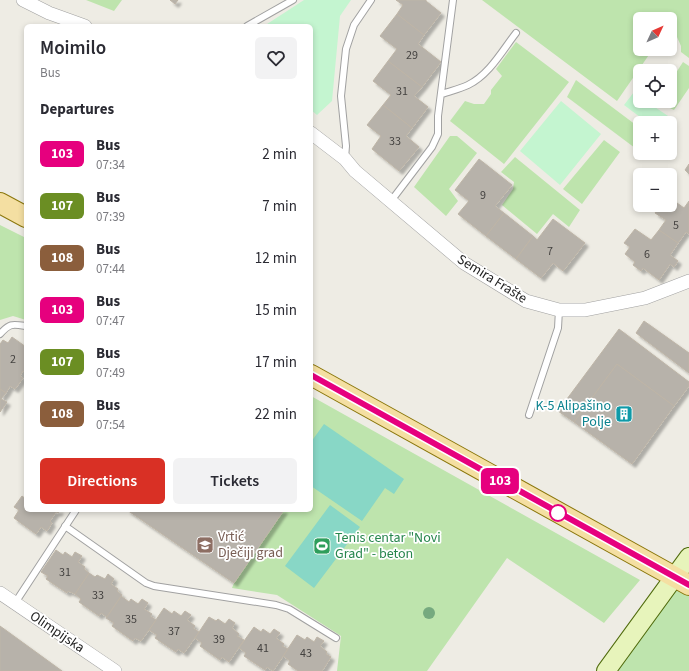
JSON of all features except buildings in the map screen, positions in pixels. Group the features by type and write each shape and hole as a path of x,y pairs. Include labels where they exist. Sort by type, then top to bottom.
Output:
{"main road":[{"path":"0,203 24,216"},
{"path":"313,376 676,584"}],"street":[{"path":"23,0 49,13 79,24"},
{"name":"Semira Frašte","path":"313,135 345,159 355,171 474,271 526,301 559,310 585,310 645,298 689,281"},
{"path":"606,671 676,584 689,557"},
{"name":"Olimpijska","path":"0,593 115,671"}],"lane":[{"path":"251,24 293,0"},
{"path":"345,159 346,146 341,96 346,49 354,25 371,0"},
{"path":"391,201 432,147 438,134 438,116 453,0"},
{"path":"442,94 468,85 480,78 516,33"},
{"path":"529,415 558,328 559,310"},
{"path":"0,334 8,326 14,324 24,326"},
{"path":"15,603 75,512"},
{"path":"65,526 146,583 154,586 276,604 289,609 336,638"}],"green space":[{"path":"86,0 122,0 114,11"},
{"path":"304,0 351,0 340,16 332,101 317,115 313,112 313,24 267,24"},
{"path":"482,0 689,0 689,58 681,52 681,46 677,37 677,12 633,12 633,56 648,56 643,64 633,64 633,78 617,101"},
{"path":"516,42 569,82 504,164 450,121 465,101 474,104 484,104 491,94 491,90 502,76 496,69"},
{"path":"683,62 689,66 689,88 677,106 677,71"},
{"path":"576,80 633,123 633,146 567,97"},
{"path":"633,93 633,108 656,108 668,116 639,116 624,105"},
{"path":"561,101 601,134 560,185 520,151"},
{"path":"450,136 457,136 477,153 449,189 458,201 446,216 414,187"},
{"path":"604,140 620,152 582,204 563,189"},
{"path":"515,157 580,210 569,227 553,214 537,234 502,205 513,189 514,182 501,172"},
{"path":"0,225 24,237 24,319 13,316 0,320"},
{"path":"313,397 640,580 604,623 507,558 427,671 337,671 341,636 277,595 232,588 283,512 313,512"},
{"path":"676,588 689,594 689,671 613,671"}],"shaded area":[{"path":"324,424 404,479 394,494 385,488 362,521 313,487 313,439"},
{"name":"Tenis centar \"Novi Grad\" - beton","path":"330,505 360,527 314,588 285,566"}],"bus line":[{"name":"103","path":"313,376 689,585"}],"place":[{"name":"K-5 Alipašino Polje","path":"624,414"},
{"name":"Vrtić Dječiji grad","path":"205,545"},
{"name":"Tenis centar \"Novi Grad\" - beton","path":"322,546"}]}
